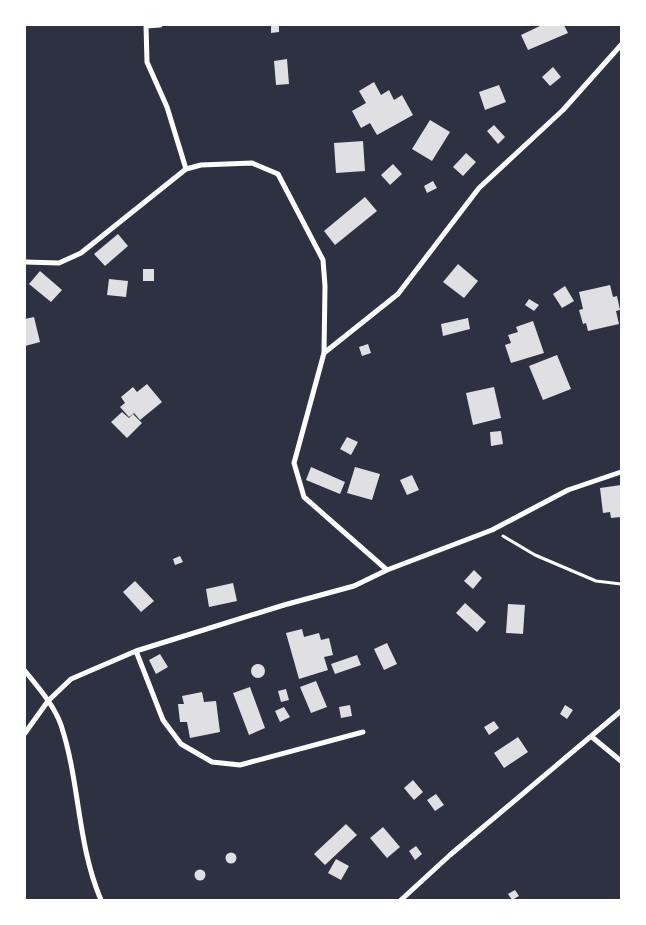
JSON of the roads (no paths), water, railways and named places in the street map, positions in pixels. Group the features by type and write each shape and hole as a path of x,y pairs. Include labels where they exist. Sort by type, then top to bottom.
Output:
{"street":[{"path":"160,25 146,26 147,62 168,107 186,169"},
{"path":"324,353 398,294 479,188 563,110 621,45"},
{"path":"25,262 59,263 81,253 186,169 201,165 252,163 278,174 323,260 324,353 294,463 304,497 387,570"},
{"path":"25,732 48,701 71,679 136,651 284,605 354,586 387,570 492,530 568,490 621,472"},
{"path":"136,651 163,720 181,744 212,762 240,765 363,732"},
{"path":"25,671 48,701 60,723 69,756 80,829 94,883 101,900"},
{"path":"401,900 450,855 621,711"},
{"path":"592,736 621,760"}]}
